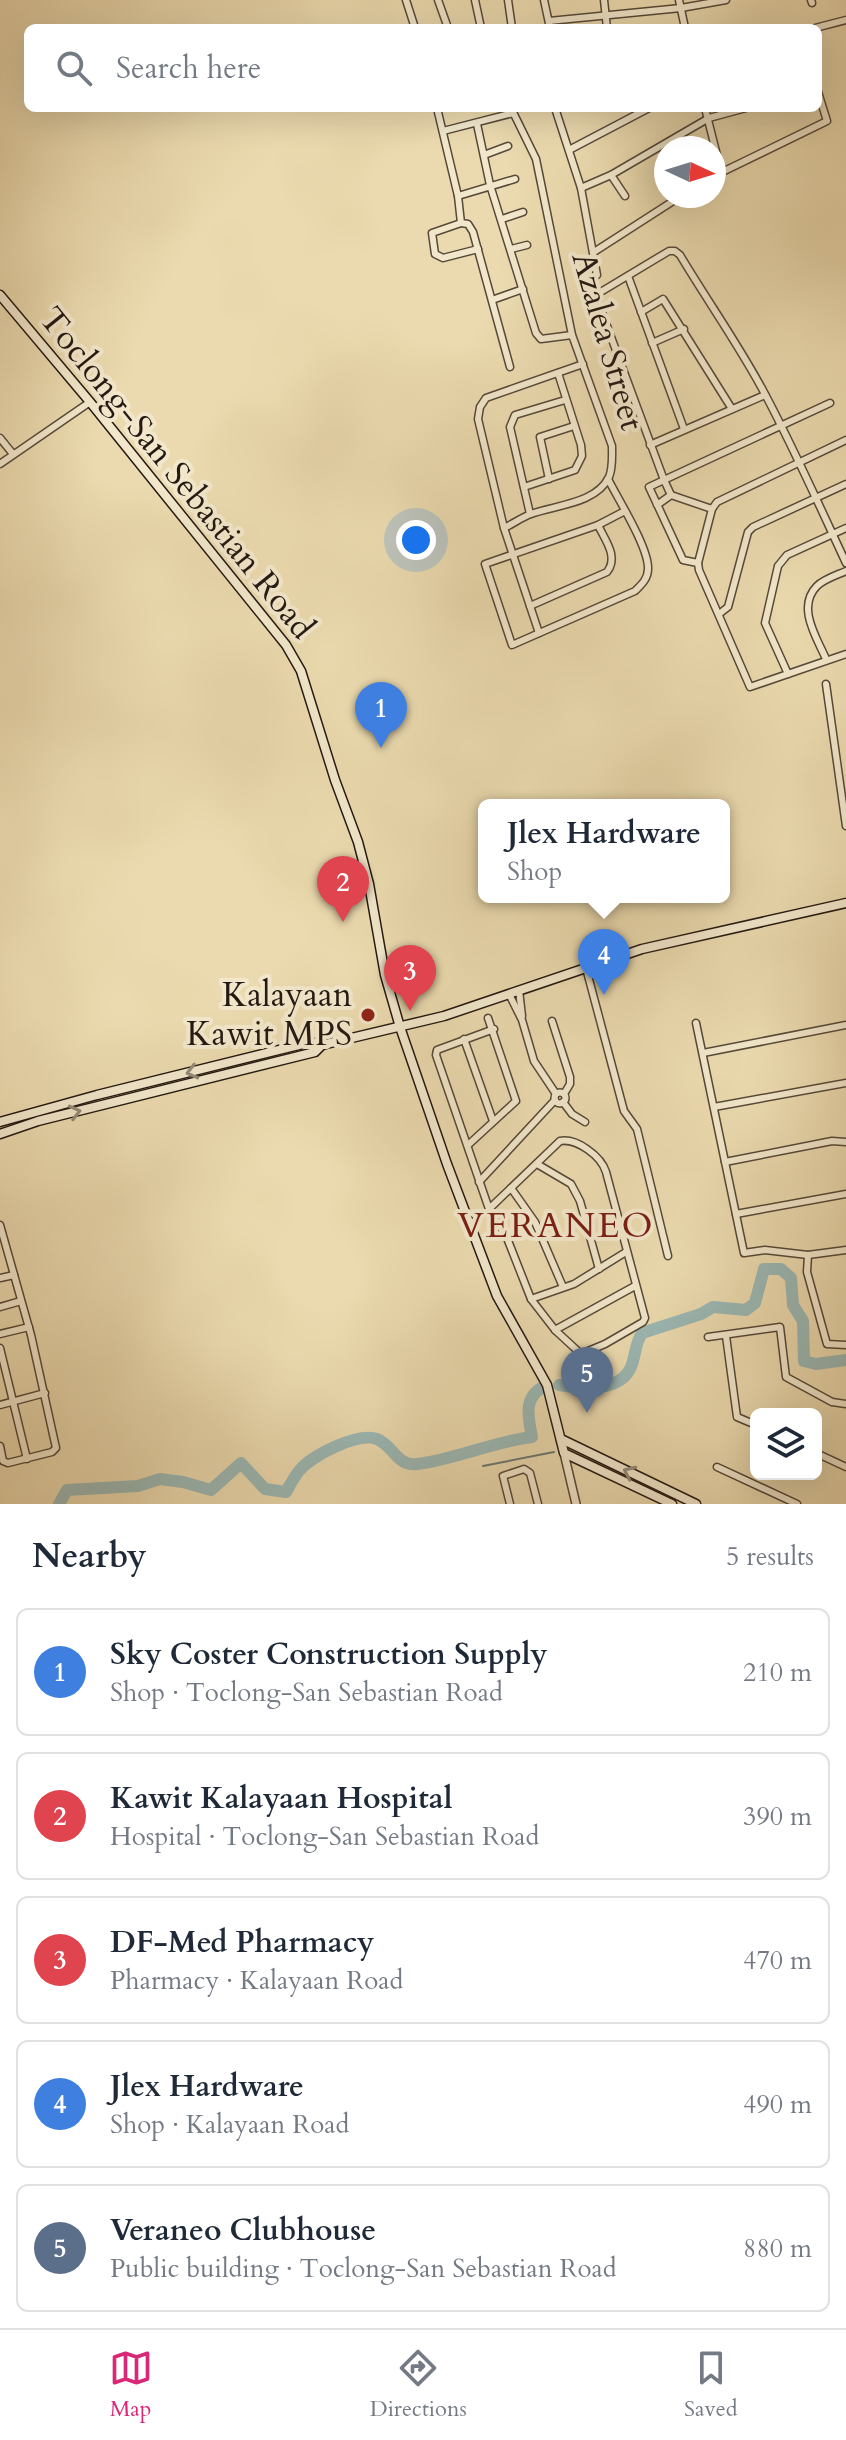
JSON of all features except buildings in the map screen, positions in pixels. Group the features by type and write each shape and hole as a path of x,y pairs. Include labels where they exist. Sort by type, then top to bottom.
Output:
{"main road":[{"name":"Toclong-San Sebastian Road","path":"0,295 286,645 301,671 330,766 358,842 369,884 385,975 400,1027 471,1229 503,1309 547,1385 564,1453"},
{"path":"0,1122 311,1042 322,1045 444,1016 669,942 846,903"},
{"path":"0,1134 38,1121 315,1052 322,1045"},
{"path":"561,1439 696,1504"},
{"path":"564,1453 672,1504"}],"street":[{"path":"406,0 414,24"},
{"path":"438,0 447,24"},
{"path":"475,0 480,24"},
{"path":"508,0 511,24"},
{"path":"544,0 550,24 726,0"},
{"path":"604,0 607,24"},
{"path":"680,4 684,24"},
{"path":"822,26 846,20"},
{"path":"726,170 827,121 822,105"},
{"path":"438,112 458,196 461,223"},
{"path":"443,131 477,124 507,112"},
{"name":"Azalea Street","path":"504,528 530,514 576,502 592,493 608,479 612,446 572,335 536,159 513,112"},
{"path":"557,112 581,188 597,275"},
{"path":"569,150 634,112"},
{"path":"707,112 712,136"},
{"path":"682,136 709,118 731,112"},
{"path":"477,124 490,185 536,333 541,339 572,335"},
{"path":"484,155 508,146"},
{"path":"581,188 654,153"},
{"path":"611,175 625,196"},
{"path":"458,196 515,179"},
{"path":"594,252 662,208"},
{"path":"502,219 523,212"},
{"path":"478,249 443,258 435,254 432,233 461,223 468,224 473,232 478,249 492,300 510,367"},
{"path":"511,249 527,245"},
{"path":"712,509 671,495 597,304 599,293 669,251 680,255 765,395 846,563"},
{"path":"628,276 684,429"},
{"path":"492,300 523,289"},
{"path":"641,312 663,299 732,409"},
{"path":"652,343 684,329"},
{"path":"539,633 511,555 478,419 480,407 486,398 583,364"},
{"path":"524,487 575,470 582,456 558,373"},
{"path":"650,445 765,395"},
{"path":"530,514 510,427 515,415 565,400"},
{"path":"0,464 90,402"},
{"path":"698,563 683,560 649,487 830,403"},
{"path":"549,479 540,437 574,426"},
{"path":"0,438 13,454"},
{"path":"846,440 722,499 712,509 698,563 750,687 846,654"},
{"path":"608,479 625,511 645,554 648,570 645,581 635,591 512,645 485,564 598,525 625,511"},
{"path":"719,614 728,607 748,532 846,484"},
{"path":"657,505 671,495"},
{"path":"530,606 607,572 613,558 598,525"},
{"path":"788,674 765,623 778,566 787,555 846,528"},
{"path":"826,659 809,622 812,594 821,583 846,571"},
{"path":"826,684 846,826"},
{"path":"586,968 624,1111 637,1129 668,1256"},
{"path":"514,992 534,1061 572,1114 585,1122"},
{"path":"468,1145 516,1101 488,1018"},
{"path":"479,1182 570,1084 552,1021"},
{"path":"696,1023 744,1253 765,1250 808,1255 846,1250"},
{"path":"703,1053 846,1025"},
{"path":"489,1209 560,1141 568,1139 599,1157 606,1172 644,1320 605,1344 581,1354 555,1330 531,1299 507,1238 489,1209 436,1052 494,1029"},
{"path":"464,1039 493,1121"},
{"path":"714,1107 846,1083"},
{"path":"725,1162 832,1141 846,1142"},
{"path":"537,1164 571,1184 580,1201 599,1269"},
{"path":"511,1188 535,1222 563,1287"},
{"path":"736,1214 846,1194"},
{"path":"0,1225 4,1250 29,1327 56,1448 52,1452 5,1463 0,1446"},
{"path":"531,1299 563,1287 626,1252"},
{"path":"808,1255 807,1272 827,1344 846,1345"},
{"path":"0,1278 14,1275"},
{"path":"555,1330 635,1286"},
{"path":"0,1307 21,1301"},
{"path":"0,1334 29,1327"},
{"path":"708,1337 780,1327 786,1377 832,1402 846,1404"},
{"path":"726,1336 737,1417 750,1422"},
{"path":"0,1348 27,1459"},
{"path":"0,1405 45,1393"},
{"name":"Toclong-San Sebastian Road","path":"564,1453 576,1504"},
{"path":"822,1456 846,1467"},
{"path":"717,1467 797,1504"},
{"path":"510,1504 503,1476 524,1469 530,1473 538,1504"}],"waterway":[{"path":"559,1385 598,1387 617,1382 630,1369 642,1333 701,1314 713,1307 746,1310 755,1303 764,1269 781,1269 791,1278 793,1305 803,1321 804,1361 816,1364 846,1360"},
{"path":"59,1504 67,1490 138,1486 160,1479 211,1490 241,1463 265,1489 286,1492 299,1471 313,1459 358,1439 377,1439 410,1464 446,1458 532,1437 530,1401 545,1386"},
{"path":"483,1466 554,1452"}],"place":[{"name":"Sky Coster Construction Supply","path":"381,748"},
{"name":"Kawit Kalayaan Hospital","path":"343,922"},
{"name":"Jlex Hardware","path":"604,995"},
{"name":"DF-Med Pharmacy","path":"410,1011"},
{"name":"Kalayaan Kawit MPS","path":"368,1015"},
{"name":"Veraneo Clubhouse","path":"587,1413"}],"district":[{"name":"VERANEO","path":"556,1225"}]}
